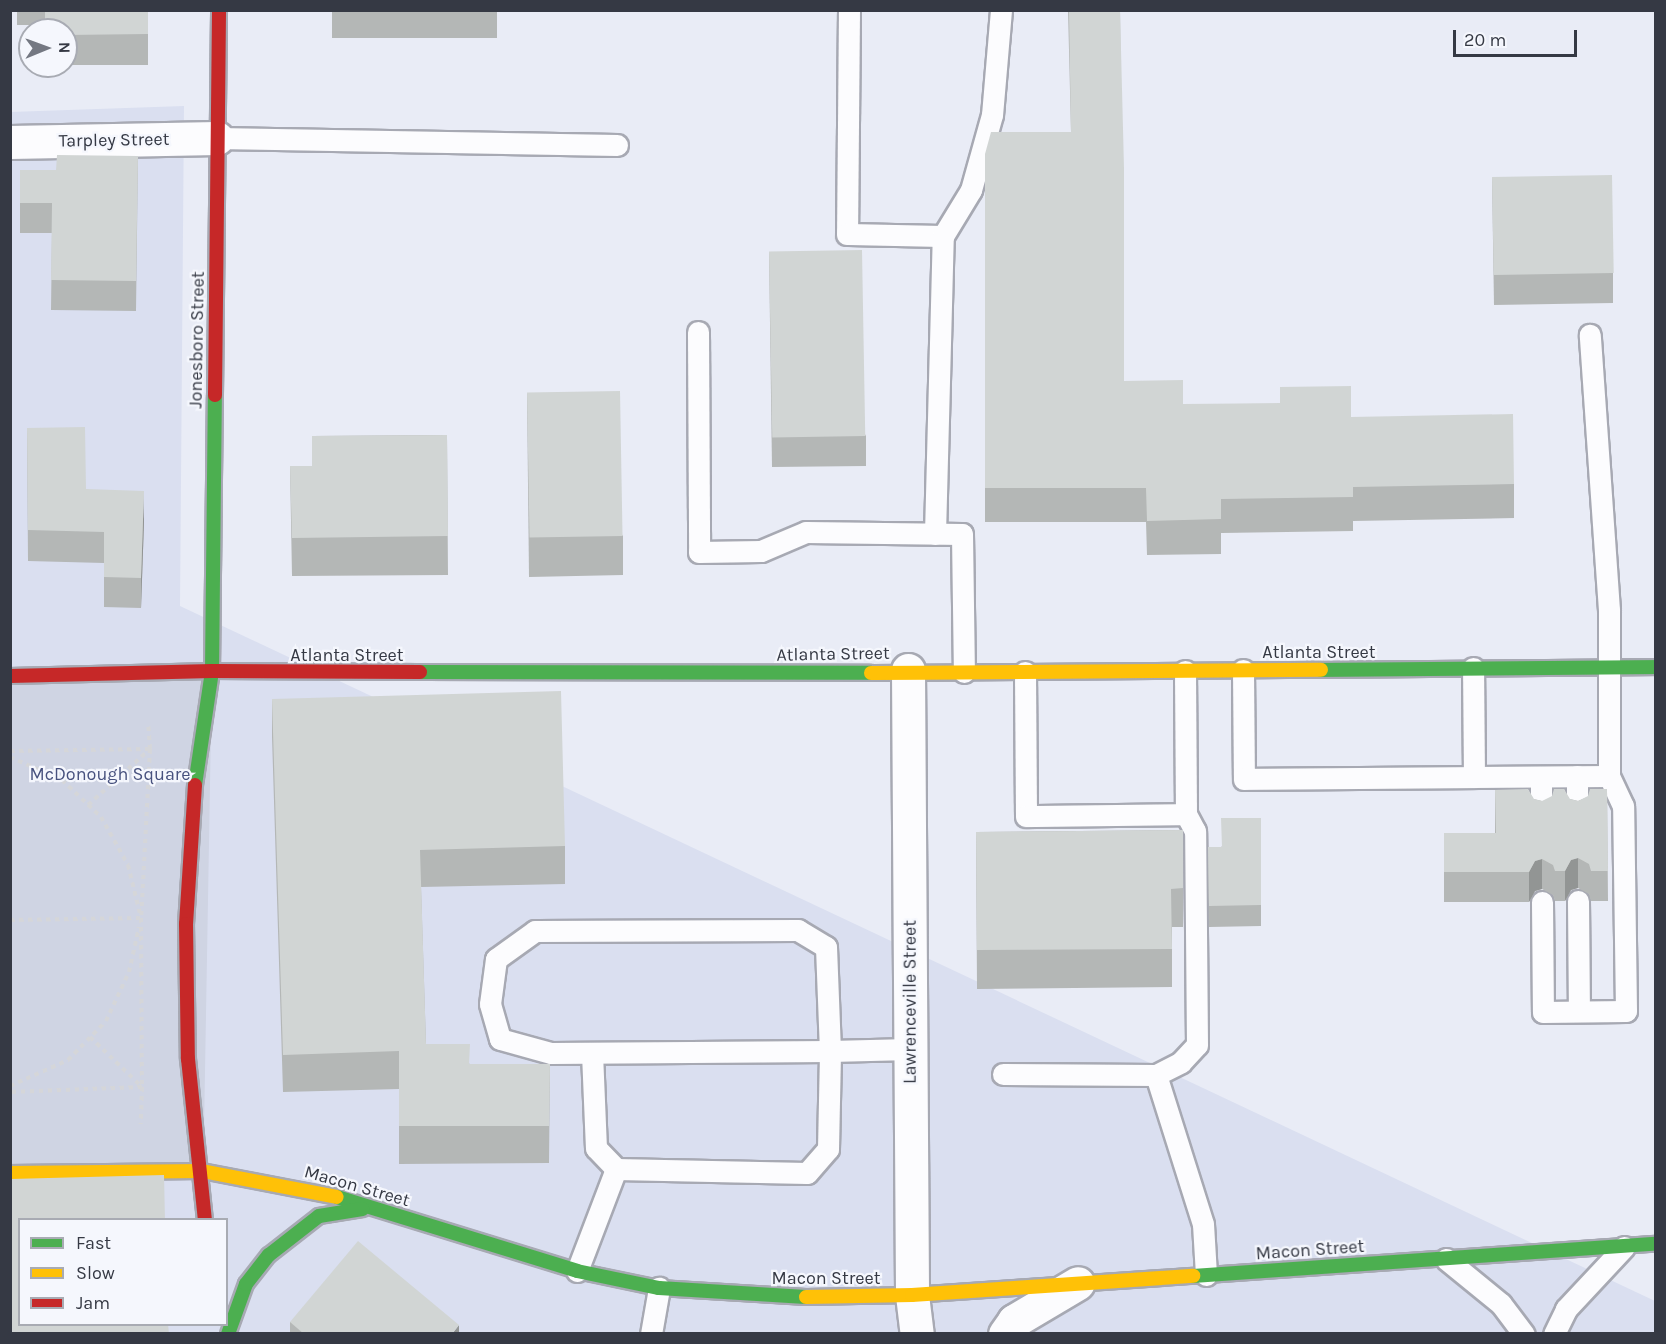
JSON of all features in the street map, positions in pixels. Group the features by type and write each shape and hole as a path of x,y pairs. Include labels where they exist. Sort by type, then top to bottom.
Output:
{"main road":[{"name":"Jonesboro Street","path":"206,1218 188,1059 186,924 195,787 212,671 219,10"},
{"name":"Atlanta Street","path":"10,676 212,671 738,674 908,670 1025,672 1656,668"},
{"name":"Macon Street","path":"10,1173 202,1171 243,1176 370,1207 577,1271 659,1288 777,1298 912,1295 1656,1244"},
{"path":"228,1334 246,1284 269,1255 319,1216 370,1207"}],"street":[{"name":"Tarpley Street","path":"10,142 217,138"},
{"name":"Lawrenceville Street","path":"908,670 912,1295 917,1334"},
{"path":"1005,1334 1014,1321 1078,1283"}],"lane":[{"path":"849,10 846,234 943,236"},
{"path":"935,534 943,236 971,190 992,115 1001,10"},
{"path":"217,138 617,145"},
{"path":"698,332 699,552 761,551 806,532 962,534 964,672"},
{"path":"1542,902 1543,1012 1626,1011 1623,806 1609,776 1609,610 1590,335"},
{"path":"1473,668 1474,777"},
{"path":"1004,1074 1156,1075 1181,1062 1197,1045 1195,831 1186,814 1185,670"},
{"path":"1243,670 1244,779 1609,776"},
{"path":"1025,672 1026,816 1186,814"},
{"path":"1577,776 1577,819"},
{"path":"1541,777 1541,819"},
{"path":"1578,901 1579,1011"},
{"path":"592,1053 596,1148 616,1169 807,1173 828,1149 830,1051 826,947 798,930 535,931 496,959 490,1004 500,1039 551,1053 830,1051 910,1049"},
{"path":"1156,1075 1203,1224 1206,1275"},
{"path":"577,1271 616,1169"},
{"path":"1554,1334 1566,1309 1624,1246"},
{"path":"1446,1259 1501,1304 1524,1334"},
{"path":"651,1334 659,1288"}],"path":[{"path":"141,1124 141,918 150,748 148,723"},
{"path":"10,751 150,748"},
{"path":"88,805 150,748"},
{"path":"10,757 62,780 101,817 128,865 141,918 129,972 106,1021 68,1060 10,1086"},
{"path":"10,920 141,918"},
{"path":"90,1037 142,1088"},
{"path":"10,1092 142,1088"}],"shaded area":[{"path":"184,106 180,606 1655,1301 1655,1333 11,1333 10,112"}],"green space":[{"name":"McDonough Square","path":"10,667 212,671 203,1171 10,1168"}],"building":[{"path":"45,10 148,10 148,34 78,35 78,18 45,18"},
{"path":"1069,10 1120,10 1124,168 1124,381 1183,380 1183,404 1280,403 1280,387 1351,386 1351,417 1513,414 1514,484 1353,487 1353,497 1221,499 1221,519 1147,521 1146,488 985,488 985,154 991,132 1071,132"},
{"path":"57,155 138,156 136,281 51,280 52,203 20,203 20,170 56,170"},
{"path":"1612,175 1614,273 1494,275 1492,177"},
{"path":"862,250 865,436 772,438 769,252"},
{"path":"620,391 623,536 530,538 527,393"},
{"path":"85,427 86,489 144,491 141,578 104,577 104,532 28,530 27,428"},
{"path":"447,435 448,536 292,538 290,466 312,466 312,436"},
{"path":"561,691 565,846 420,850 426,1044 470,1044 469,1064 550,1064 549,1126 399,1126 399,1051 283,1055 272,699"},
{"path":"1528,789 1534,799 1542,801 1552,796 1554,789 1564,789 1570,799 1578,801 1588,796 1590,789 1607,789 1608,871 1591,871 1589,864 1578,858 1571,860 1565,871 1555,871 1553,865 1542,859 1535,861 1529,872 1444,872 1444,833 1496,833 1495,790"},
{"path":"1221,818 1261,818 1261,905 1209,906 1208,847 1222,847"},
{"path":"1183,830 1183,888 1171,889 1172,949 977,950 976,832"},
{"path":"164,1175 165,1218 18,1218 18,1326 168,1326 169,1334 10,1334 10,1179"},
{"path":"358,1241 459,1325 452,1334 304,1334 290,1322"}],"traffic: fast":[{"path":"195,785 212,671 215,395"},
{"path":"1321,670 1656,667"},
{"path":"420,672 871,673"},
{"path":"337,1197 577,1271 659,1288 806,1297"},
{"path":"228,1334 246,1284 269,1255 319,1216 362,1209"},
{"path":"1193,1276 1656,1244"}],"traffic: slow":[{"path":"871,673 1321,670"},
{"path":"10,1173 202,1171 337,1197"},
{"path":"806,1297 912,1295 1193,1276"}],"traffic: jam":[{"path":"215,395 219,10"},
{"path":"10,676 212,671 420,672"},
{"path":"195,785 186,924 188,1059 205,1218"}]}
